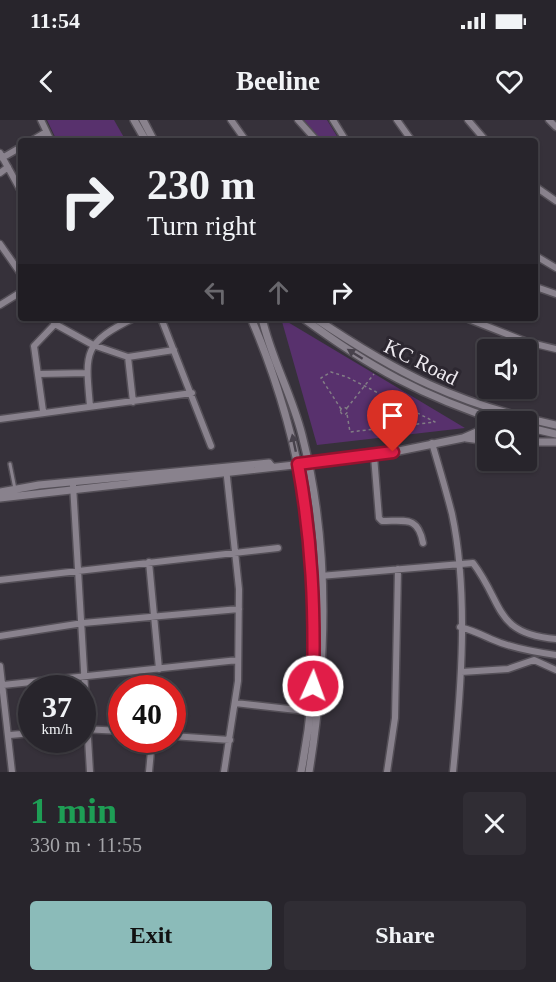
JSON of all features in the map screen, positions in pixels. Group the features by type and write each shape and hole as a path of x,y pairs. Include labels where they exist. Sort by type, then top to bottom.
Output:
{"street":[{"path":"40,120 49,138"},
{"path":"134,120 144,138"},
{"path":"142,120 152,138"},
{"path":"231,120 244,138"},
{"path":"298,120 314,138"},
{"path":"333,120 344,138"},
{"path":"397,120 410,138"},
{"path":"468,120 483,138"},
{"path":"549,120 556,127"},
{"path":"36,138 46,132"},
{"path":"18,148 1,155 18,185"},
{"path":"0,172 8,168"},
{"path":"538,188 556,201"},
{"path":"0,244 18,263"},
{"path":"538,257 556,268"},
{"path":"538,288 556,294"},
{"path":"0,305 18,294"},
{"path":"44,411 34,346 53,321 93,345 128,357 174,350"},
{"path":"90,406 87,373 93,345 108,330 128,321"},
{"path":"161,321 192,393 211,446"},
{"path":"252,321 273,368 298,464 310,526 316,577"},
{"path":"263,321 303,436 317,526 314,712 309,772"},
{"path":"307,321 378,369 424,394 477,412"},
{"name":"KC Road","path":"320,321 387,365 423,384 499,411"},
{"path":"474,321 527,342 556,350"},
{"path":"128,357 133,402"},
{"path":"39,374 87,373"},
{"path":"0,419 44,411 133,402 192,393"},
{"name":"KC Road","path":"537,421 556,425"},
{"path":"537,430 556,434"},
{"path":"0,492 226,470 269,463 272,467 374,456 463,438 477,432"},
{"path":"463,438 477,440"},
{"path":"537,442 556,442"},
{"path":"432,443 452,515 458,563 460,672 453,772"},
{"path":"374,456 379,518 382,521 415,524 420,528 423,543"},
{"path":"224,772 235,703 239,609 236,552 226,470"},
{"path":"0,498 73,485"},
{"path":"73,485 86,675"},
{"path":"0,580 80,568 278,548"},
{"path":"149,562 159,669"},
{"path":"316,577 473,563 507,622 520,633 556,639"},
{"path":"387,772 395,718 398,569"},
{"path":"0,636 83,623 239,609"},
{"path":"460,627 478,631 491,639 524,649 556,655"},
{"path":"96,676 238,660"},
{"path":"460,672 508,669 534,660 556,670"},
{"path":"0,666 10,735 12,772"},
{"path":"3,686 18,684"},
{"path":"235,703 314,712"},
{"path":"301,772 314,712"},
{"path":"10,735 18,734"},
{"path":"186,737 230,741"},
{"path":"88,753 90,772"},
{"path":"149,772 151,753"}],"lane":[{"path":"10,465 15,489"}],"path":[{"path":"347,414 342,414 321,378 331,372 365,385 435,422 350,432 347,408 365,385 378,369"},
{"path":"341,409 347,408"}],"shaded area":[{"path":"47,120 114,120 124,138 56,138"},
{"path":"304,120 327,120 338,138 319,138"},
{"path":"282,321 286,321 465,428 317,445"}],"route":[{"path":"313,686 315,625 310,526 298,464 393,452"}]}
